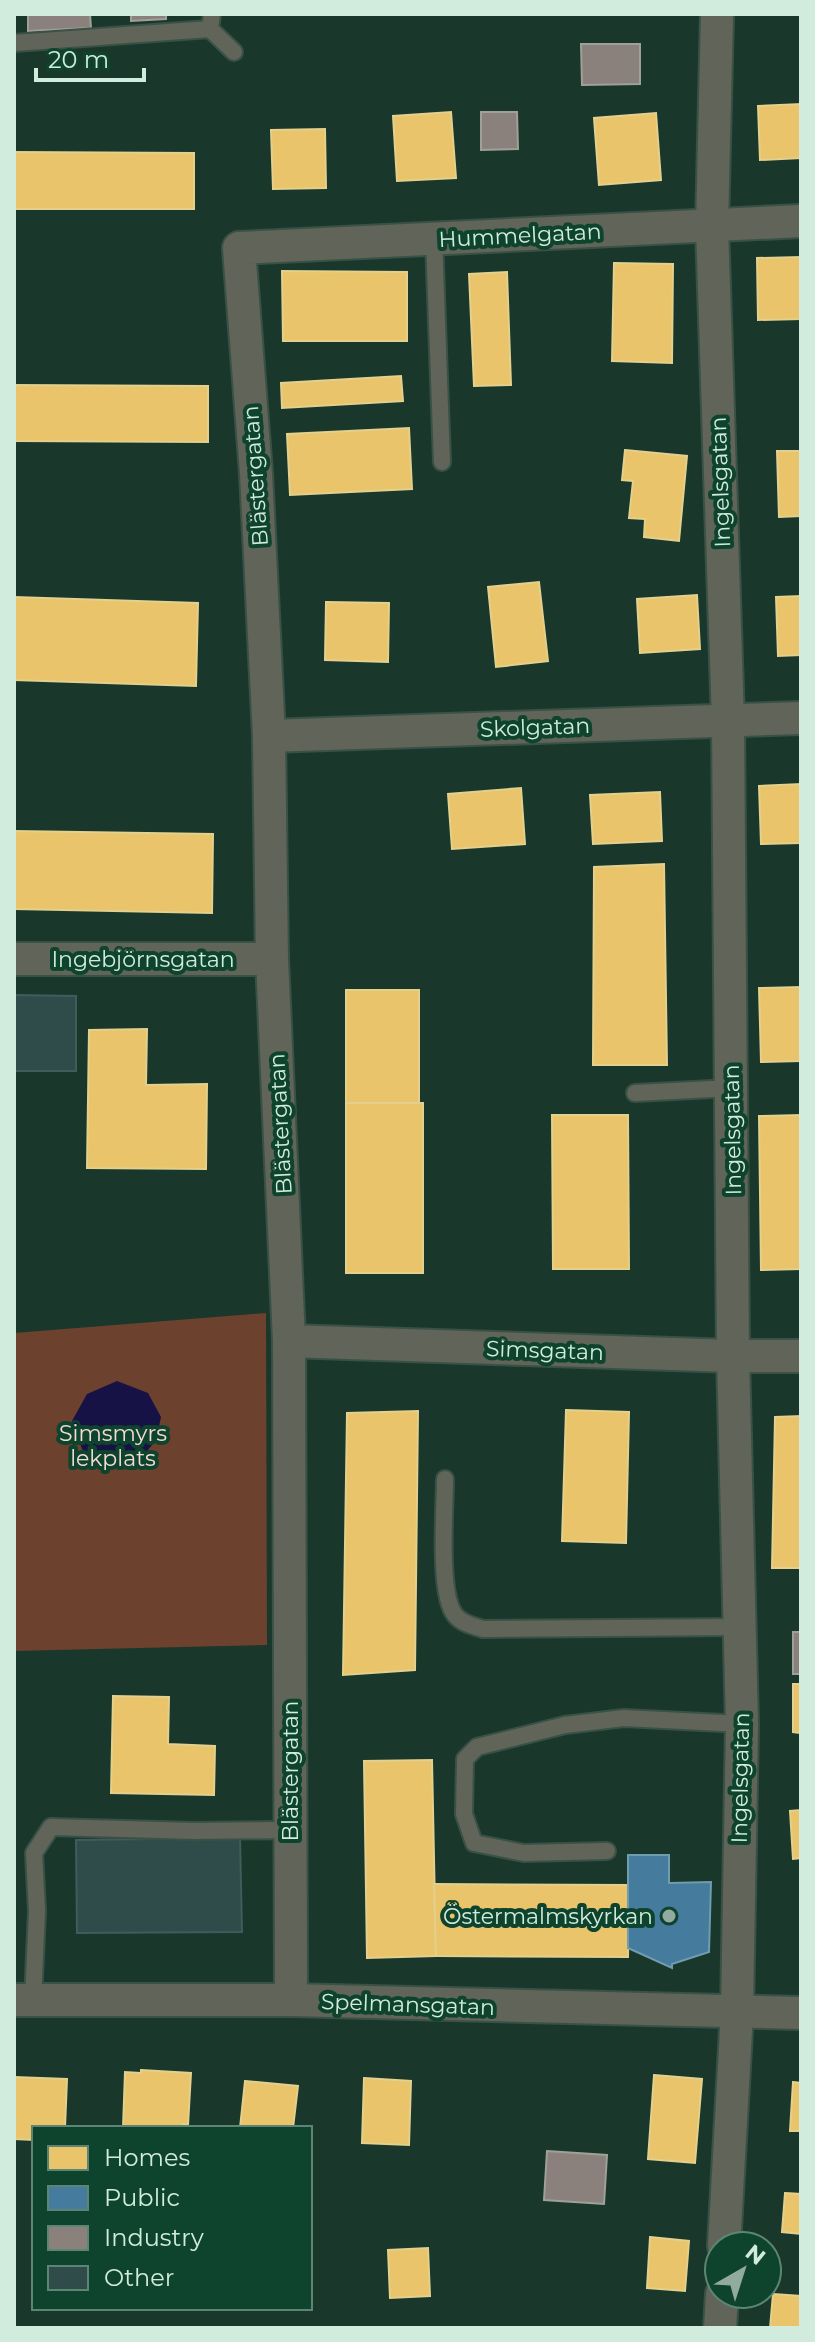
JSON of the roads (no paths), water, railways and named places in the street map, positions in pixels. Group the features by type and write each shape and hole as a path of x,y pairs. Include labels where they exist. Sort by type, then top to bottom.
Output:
{"street":[{"name":"Ingelsgatan","path":"717,14 712,226 728,721 733,1356 742,1724 737,2012 725,2230"},
{"name":"Hummelgatan","path":"239,248 801,221"},
{"name":"Blästergatan","path":"239,248 256,473 269,736 272,959 289,1341 291,2000"},
{"name":"Skolgatan","path":"269,736 801,718"},
{"name":"Ingebjörnsgatan","path":"14,959 272,959"},
{"name":"Simsgatan","path":"289,1341 801,1356"},
{"name":"Spelmansgatan","path":"23,2000 291,2000 801,2013"}],"lane":[{"path":"14,43 211,22 234,52"},
{"path":"434,239 442,462"},
{"path":"635,1093 732,1088"},
{"path":"445,1479 443,1569 454,1614 468,1625 483,1629 740,1627"},
{"path":"607,1851 524,1853 474,1843 464,1814 465,1759 477,1747 565,1725 624,1718 742,1724"},
{"path":"23,2000 37,1911 34,1853 51,1827 290,1830"}],"place":[{"name":"Östermalmskyrkan","path":"669,1916"}],"park label":[{"name":"Simsmyrs lekplats","path":"113,1446"}]}
